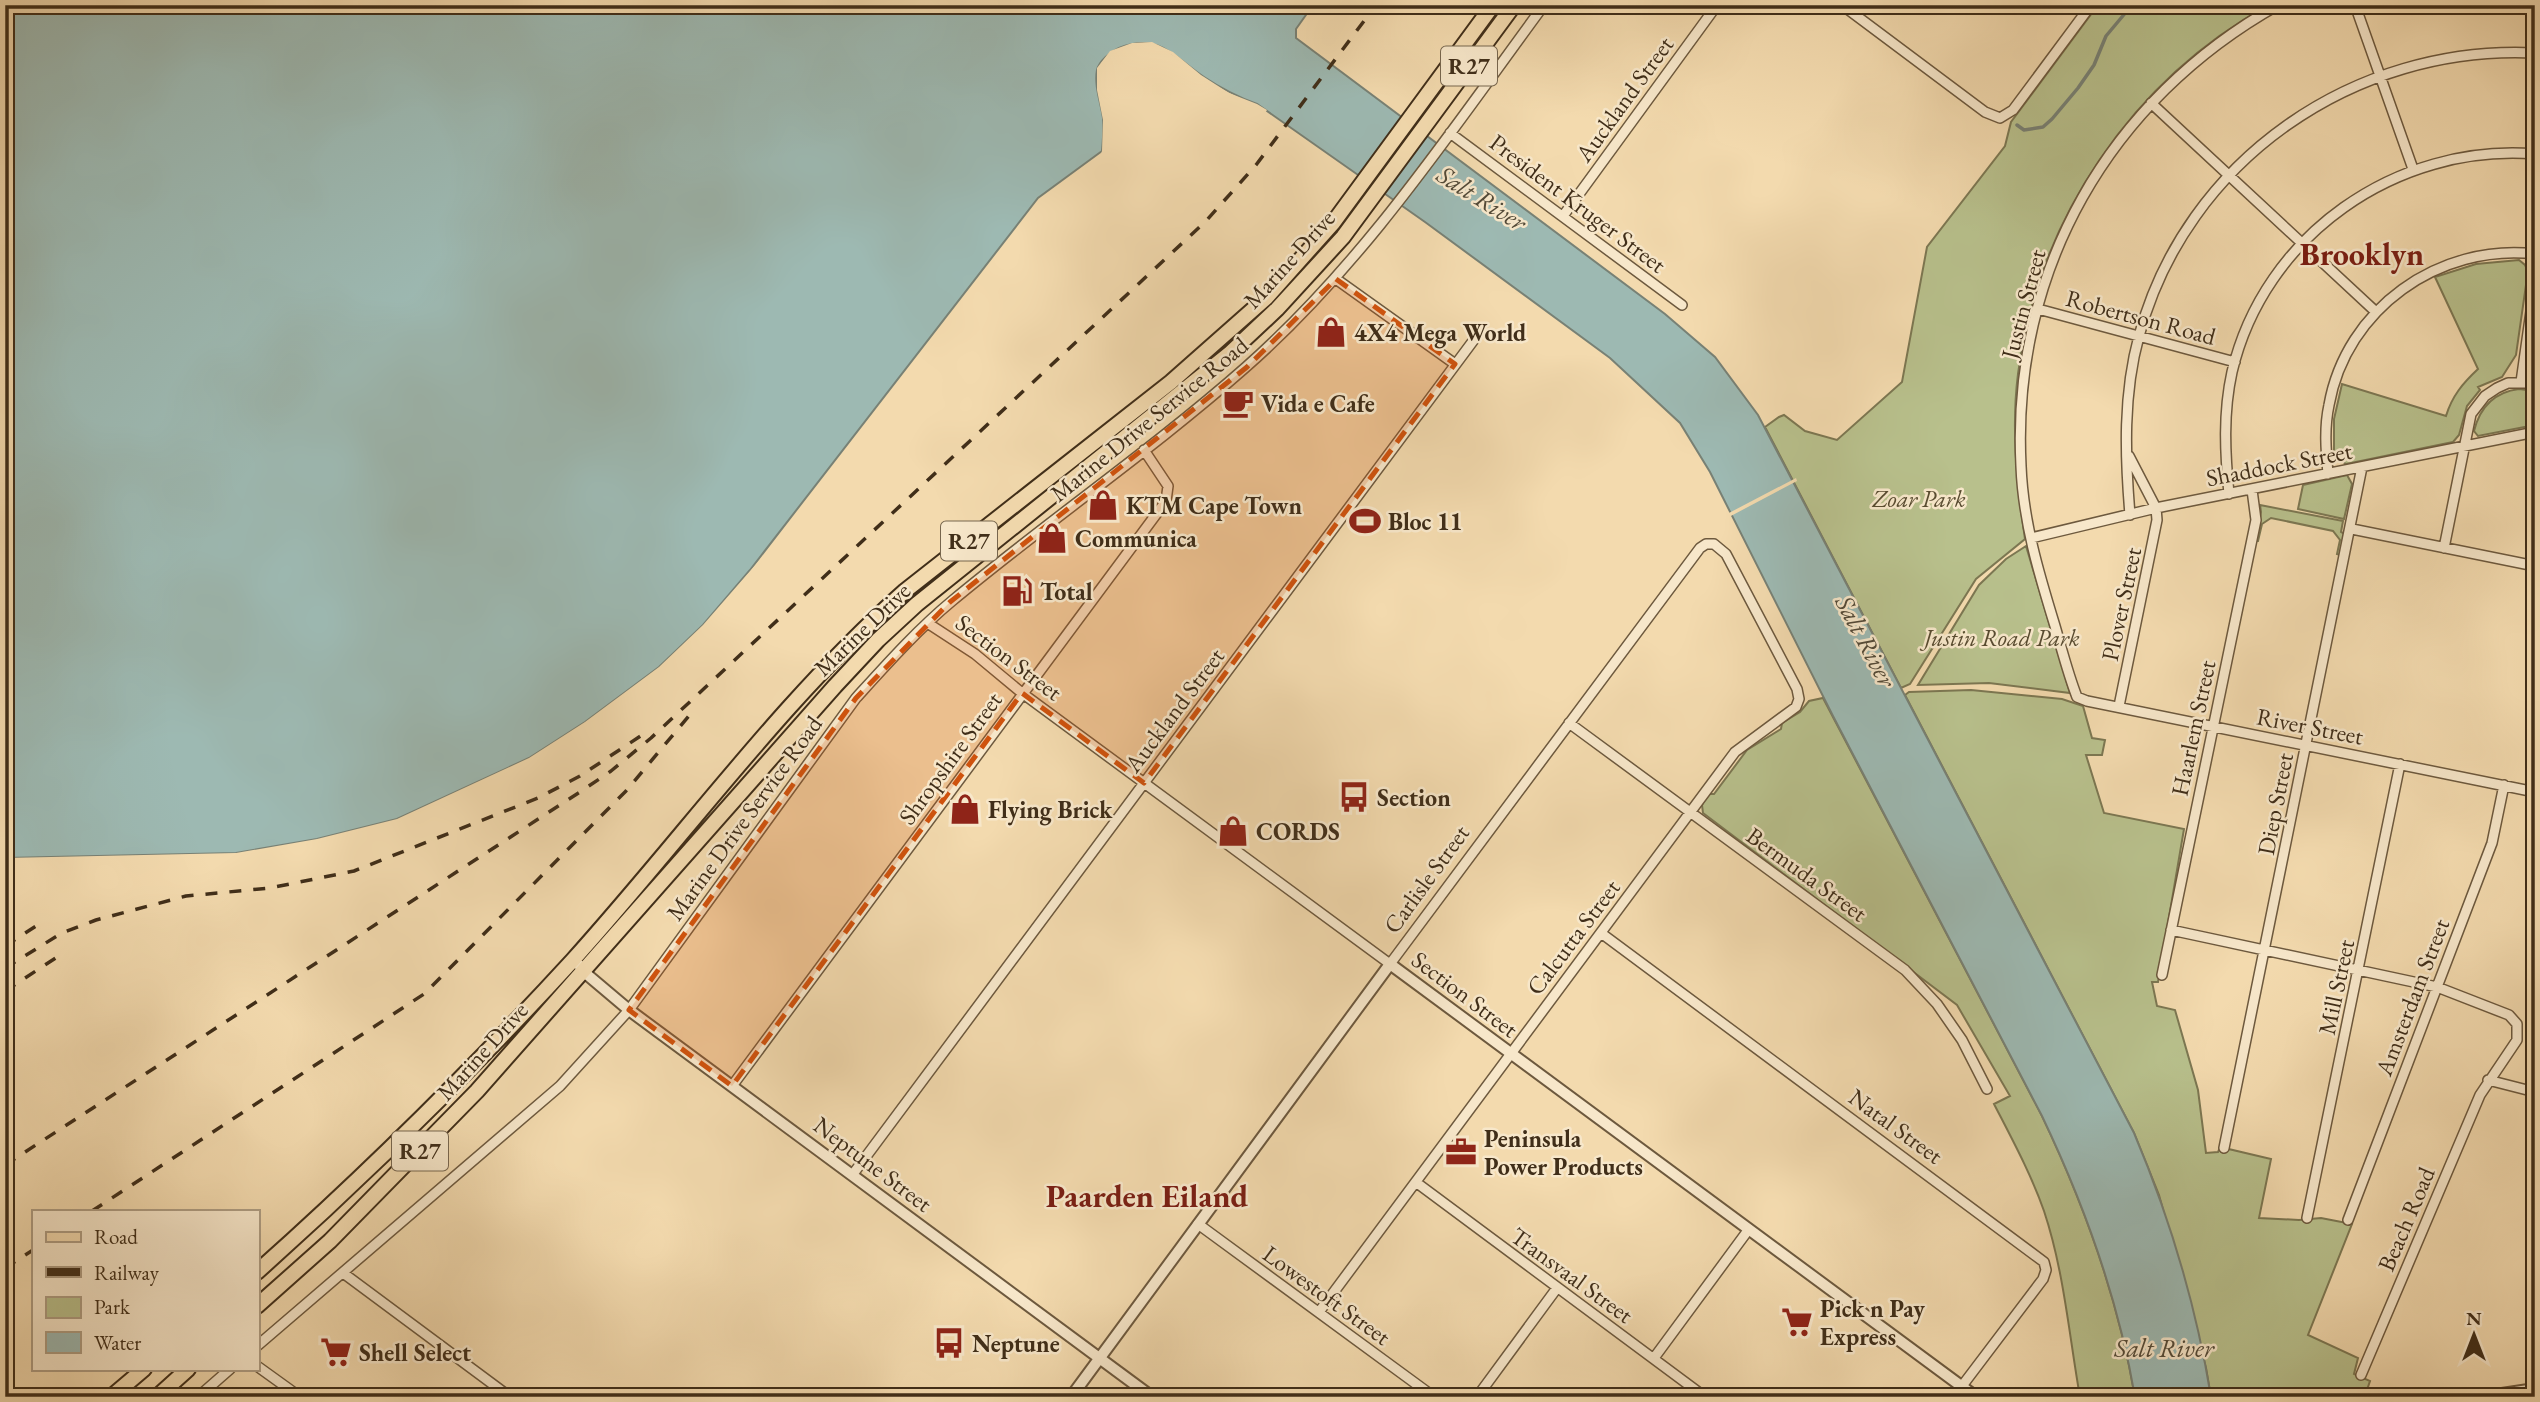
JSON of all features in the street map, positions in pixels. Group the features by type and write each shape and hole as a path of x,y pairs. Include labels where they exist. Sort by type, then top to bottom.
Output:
{"main road":[{"name":"Marine Drive","path":"259,1270 317,1219 467,1073 574,958 773,727 864,628 905,591 1171,382 1266,298 1351,198 1493,5"},
{"name":"Marine Drive","path":"259,1304 330,1241 477,1091 878,639 917,604 1229,354 1277,309 1343,237 1514,5"},
{"path":"111,1397 143,1370"},
{"path":"157,1397 187,1370"}],"street":[{"name":"Marine Drive Service Road","path":"259,1344 560,1086 629,1010 856,698 950,602 1247,367 1336,279 1382,225 1544,5"},
{"name":"Auckland Street","path":"1563,216 1717,5"},
{"path":"1842,5 1985,113 2000,118 2013,110 2091,5"},
{"name":"Justin Street","path":"2077,697 2033,554 2021,467 2021,407 2028,346 2046,277 2067,225 2131,125 2193,63 2227,36 2278,5"},
{"path":"2355,5 2413,169"},
{"path":"2130,515 2127,402 2139,336 2154,292 2173,250 2198,211 2227,175 2261,143 2298,116 2338,93 2380,75 2455,56 2535,53"},
{"path":"2151,103 2376,312"},
{"name":"President Kruger Street","path":"1450,133 1682,305"},
{"path":"2229,494 2225,428 2235,362 2260,303 2281,269 2301,244 2357,197 2413,169 2472,155 2535,154"},
{"path":"2328,474 2325,435 2333,387 2346,353 2376,312 2413,282 2448,264 2490,254 2535,254"},
{"path":"1336,279 1455,364"},
{"path":"2521,382 2535,283"},
{"name":"Robertson Road","path":"2038,309 2235,362"},
{"name":"Auckland Street","path":"853,1174 1476,337"},
{"path":"2444,548 2471,414 2478,404 2497,388 2508,383 2535,383"},
{"name":"Shaddock Street","path":"2031,538 2156,508 2535,432"},
{"name":"Shropshire Street","path":"732,1086 1166,500 1168,486 1144,450"},
{"path":"2129,454 2156,508"},
{"name":"Diep Street","path":"2224,1148 2362,467"},
{"name":"Haarlem Street","path":"2162,975 2256,520 2252,490"},
{"name":"Plover Street","path":"2119,706 2155,532 2156,508"},
{"path":"2351,529 2535,566"},
{"name":"Carlisle Street","path":"1071,1397 1703,545 1718,545 1726,554 1797,689 1798,703"},
{"name":"Section Street","path":"929,624 975,654 1022,693 1976,1397"},
{"name":"River Street","path":"2077,697 2535,792"},
{"name":"Calcutta Street","path":"1319,1312 1689,812 1741,746 1792,711 1798,703"},
{"name":"Bermuda Street","path":"1569,723 1905,970 1937,1004 1962,1040 1987,1089"},
{"name":"Mill Street","path":"2307,1218 2400,764"},
{"name":"Amsterdam Street","path":"2348,1220 2492,843 2504,786"},
{"path":"2171,930 2437,987"},
{"name":"Natal Street","path":"1601,933 2043,1262 2046,1270 2043,1279 1962,1386"},
{"name":"Neptune Street","path":"574,958 584,972 629,1010 1152,1397"},
{"name":"Beach Road","path":"2361,1375 2488,1080 2518,1036 2518,1027 2509,1015 2437,987"},
{"path":"2488,1080 2535,1092"},
{"name":"Transvaal Street","path":"1417,1183 1705,1397"},
{"name":"Lowestoft Street","path":"1198,1224 1434,1397"},
{"path":"1654,1358 1749,1229"},
{"path":"343,1273 510,1397"},
{"path":"1477,1397 1557,1287"},
{"path":"259,1367 300,1397"},
{"path":"198,1397 229,1370"},
{"path":"2514,1392 2535,1381"},
{"path":"2482,1397 2535,1389"}],"highlighted area":[{"path":"1336,279 1455,364 1144,783 1022,693 732,1086 629,1010 856,698 950,602 1247,367"}],"green space":[{"name":"Zoar Park","path":"2098,5 2269,5 2220,36 2175,73 2135,114 2100,160 2070,209 2046,262 2029,317 2018,374 2016,456 2025,539 1976,579 1910,684 1901,688 1765,427 1784,415 1805,431 1837,440 1902,382 1927,247 2005,146 2011,122"},
{"path":"2519,260 2528,271 2516,355 2502,377 2478,387 2480,390 2467,406 2459,435 2453,442 2346,464 2334,456 2334,419 2342,384 2446,416 2459,390 2478,369 2435,277 2476,264"},
{"path":"2519,389 2535,391 2535,425 2478,436 2474,431 2477,422 2490,402 2503,393"},
{"path":"2347,475 2352,484 2344,519 2298,509 2303,485"},
{"path":"2260,505 2343,521 2341,532 2345,534 2340,555 2337,554 2340,540 2333,531 2271,518 2262,524 2256,541"},
{"name":"Justin Road Park","path":"2026,546 2070,693 1989,683 1918,685 1979,585 2006,559"},
{"path":"1971,690 2062,699 2083,706 2092,738 2105,740 2102,755 2086,755 2104,813 2184,829 2158,982 2152,982 2157,1006 2175,1010 2198,1090 2206,1153 2218,1152 2220,1147 2271,1159 2259,1218 2321,1218 2352,1224 2308,1335 2358,1358 2354,1374 2370,1381 2367,1390 2371,1397 2211,1397 2206,1368 2159,1195 2134,1133 1905,695 1909,692"},
{"path":"1823,698 2058,1150 2086,1218 2109,1288 2135,1397 2080,1397 2051,1234 2033,1184 1994,1104 2010,1096 1957,1005 1703,813 1702,805 1707,794 1714,794 1747,750 1781,729 1782,723 1800,712 1809,701"}],"water":[{"name":"Salt River","path":"5,5 1313,5 1296,29 1296,38 1665,314 1715,357 1758,415 2134,1133 2159,1197 2190,1295 2211,1397 2135,1397 2119,1324 2098,1253 2086,1218 2042,1116 1833,716 1710,472 1680,423 1610,358 1425,222 1257,104 1217,85 1156,45 1133,44 1116,50 1102,60 1096,76 1103,118 1102,151 1038,198 750,570 703,625 659,667 585,722 529,758 397,819 317,839 236,853 5,858"}],"pier":[{"path":"1152,42 1173,52 1229,93 1267,110 1265,113 1227,96 1199,78 1172,55 1151,46 1132,46 1113,54 1101,69 1101,90 1107,120 1106,152 1100,157 1103,120 1097,90 1097,68 1110,51 1132,43"},
{"path":"1796,478 1797,481 1729,517 1727,514"},
{"path":"784,532 753,573 705,627 661,670 587,725 531,761 399,822 318,843 237,856 5,861 5,858 236,853 317,839 397,819 529,758 585,722 659,667 703,625"}],"waterway":[{"path":"2017,125 2024,130 2043,127 2052,119 2078,88 2094,65 2106,36 2132,5"}],"railway":[{"path":"5,1165 583,790 651,738 1206,221 1256,165 1376,5"},
{"path":"94,1210 424,994 626,791 693,711"},
{"path":"5,968 62,933 96,920 186,896 270,888 354,871 538,798 580,776 642,735"},
{"path":"5,946 44,921"},
{"path":"5,991 65,952"},
{"path":"5,1268 32,1251"}],"place":[{"name":"4X4 Mega World","path":"1331,332"},
{"name":"Vida e Cafe","path":"1238,403"},
{"name":"KTM Cape Town","path":"1103,505"},
{"name":"Bloc 11","path":"1365,521"},
{"name":"Communica","path":"1052,538"},
{"name":"Total","path":"1017,591"},
{"name":"Section","path":"1354,797"},
{"name":"Flying Brick","path":"965,809"},
{"name":"CORDS","path":"1233,831"},
{"name":"Peninsula Power Products","path":"1461,1152"},
{"name":"Pick n Pay Express","path":"1797,1322"},
{"name":"Neptune","path":"949,1343"},
{"name":"Shell Select","path":"336,1352"}],"district":[{"name":"Brooklyn","path":"2362,254"},
{"name":"Paarden Eiland","path":"1147,1196"}]}
